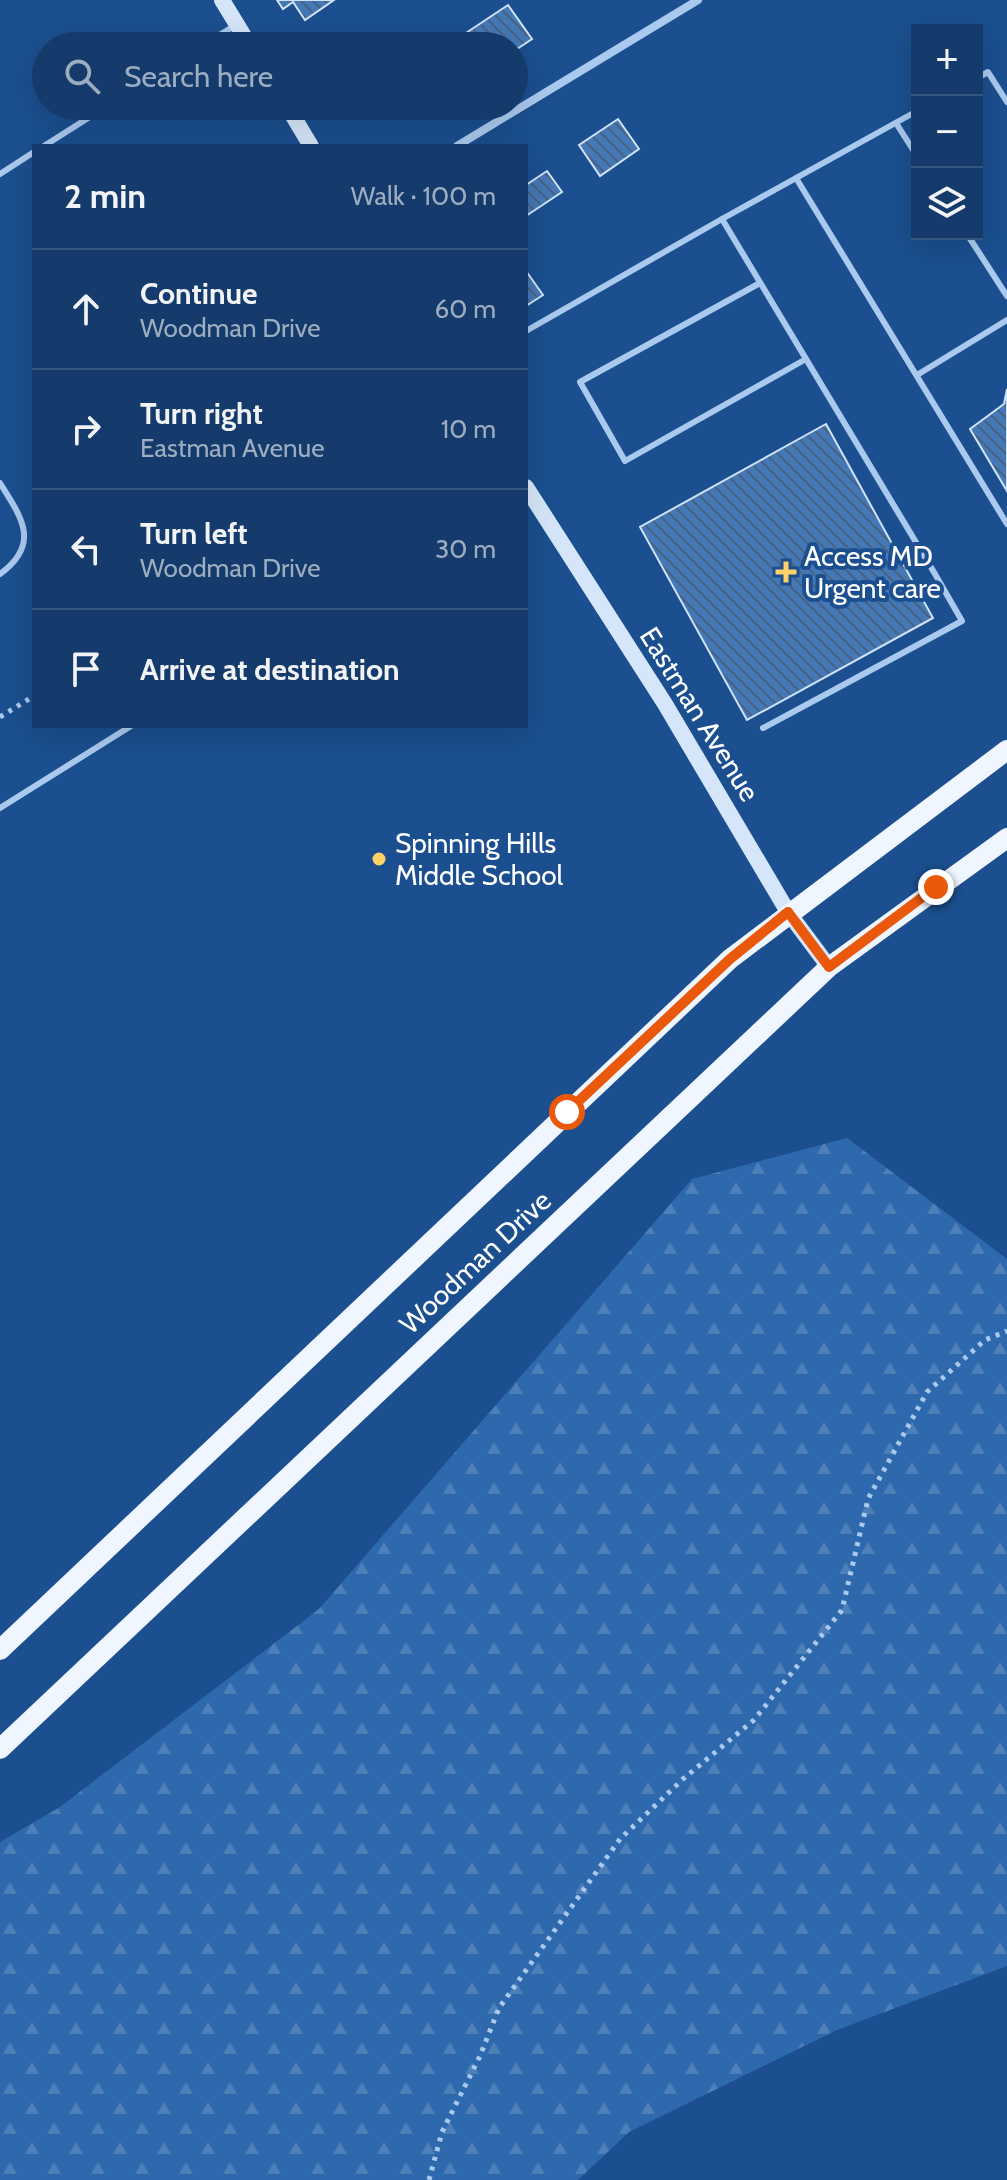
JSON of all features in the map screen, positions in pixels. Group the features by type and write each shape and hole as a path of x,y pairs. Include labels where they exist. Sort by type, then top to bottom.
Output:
{"main road":[{"name":"Woodman Drive","path":"0,1650 730,959 788,912 1007,750"},
{"name":"Woodman Drive","path":"0,1749 829,967 1007,838"}],"street":[{"path":"222,0 242,32"},
{"path":"528,103 698,0"},
{"path":"295,120 310,144"},
{"path":"460,144 500,120"},
{"name":"Eastman Avenue","path":"528,490 688,742 788,912 829,967"}],"lane":[{"path":"224,32 237,24"},
{"path":"983,75 988,72 1007,102"},
{"path":"528,330 911,114"},
{"path":"47,144 85,120"},
{"path":"896,123 911,147"},
{"path":"0,174 32,153"},
{"path":"796,178 1007,524"},
{"path":"722,219 962,621 763,728"},
{"path":"971,240 1007,296"},
{"path":"760,283 580,382 625,461 806,359"},
{"path":"917,375 1007,320"},
{"path":"0,483 22,519 25,541 15,563 0,574"},
{"path":"0,808 128,728"}],"path":[{"path":"0,717 32,697"},
{"path":"429,2180 442,2132 480,2056 499,2008 620,1839 683,1779 754,1720 842,1610 868,1499 927,1392 985,1340 1007,1331"}],"green space":[{"path":"847,1138 1007,1259 1007,1966 837,2030 629,2132 578,2180 0,2180 0,1842 60,1807 319,1609 692,1179"}],"building":[{"path":"277,0 334,0 305,20 293,2 283,9"},
{"path":"508,5 527,32 468,32"},
{"path":"618,119 639,149 600,176 579,145"},
{"path":"547,171 562,192 528,215 528,184"},
{"path":"528,274 543,295 528,305"},
{"path":"1007,389 1007,491 970,429 1004,404"},
{"name":"Access MD Urgent care","path":"826,424 933,618 747,720 640,527"}],"place":[{"name":"Access MD Urgent care","path":"786,572"},
{"name":"Spinning Hills Middle School","path":"379,859"}],"route":[{"path":"567,1112 730,959 788,912 829,967 936,887"}]}
